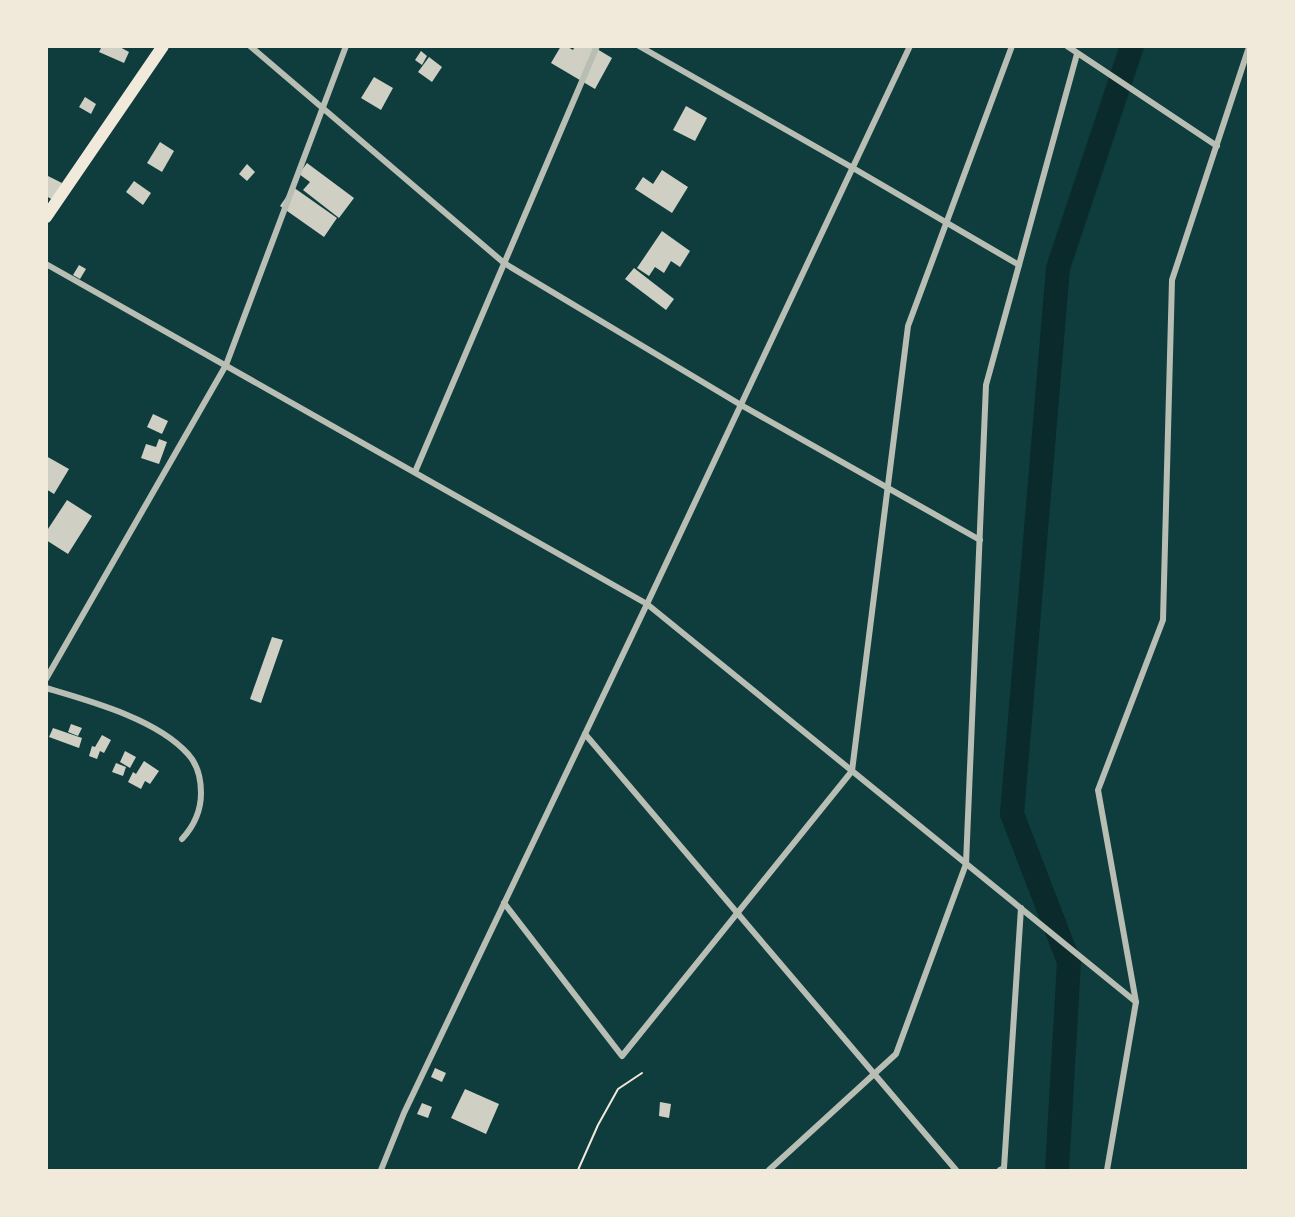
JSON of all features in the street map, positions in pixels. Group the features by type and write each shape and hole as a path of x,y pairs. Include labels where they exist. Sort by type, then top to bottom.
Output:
{"highway":[{"path":"46,218 163,46"}],"street":[{"path":"250,46 504,263 741,405 980,540"},
{"path":"46,679 226,365 346,46"},
{"path":"415,472 597,46"},
{"path":"639,46 1019,265"},
{"path":"381,1170 404,1113 910,46"},
{"path":"504,903 622,1056 852,771 908,326 1012,46"},
{"path":"1067,46 1216,146"},
{"path":"1107,1170 1136,1002 1098,790 1163,620 1172,280 1248,50"},
{"path":"769,1170 896,1054 966,864 986,385 1077,54"},
{"path":"46,264 647,604 1136,1002"},
{"path":"46,688 93,702 137,720 165,734 188,754 196,766 201,782 201,802 190,831 182,839"},
{"path":"585,734 956,1170"},
{"path":"1000,1170 1004,1168 1021,908"}],"path":[{"path":"578,1170 597,1125 618,1089 642,1073"}],"building":[{"path":"102,46 118,46 129,52 124,63 99,52"},
{"path":"561,46 573,50 575,46 592,46 612,58 595,89 551,63"},
{"path":"421,51 427,56 422,65 415,60"},
{"path":"429,57 442,67 432,82 418,72"},
{"path":"374,77 393,88 381,110 361,98"},
{"path":"85,97 96,104 91,114 79,107"},
{"path":"686,106 707,118 695,141 673,130"},
{"path":"160,142 174,151 162,172 147,163"},
{"path":"307,163 354,198 339,218 303,190 310,182 299,174"},
{"path":"247,164 255,172 247,181 239,174"},
{"path":"662,170 688,187 672,213 635,189 643,177 653,184"},
{"path":"46,175 62,183 53,200 46,196"},
{"path":"134,181 151,193 143,205 126,192"},
{"path":"293,187 337,218 324,237 280,206"},
{"path":"662,231 690,251 680,267 671,261 664,273 655,267 649,276 637,268"},
{"path":"79,265 86,269 80,279 73,275"},
{"path":"634,268 674,299 666,310 625,279"},
{"path":"153,414 168,421 162,434 147,427"},
{"path":"159,439 167,442 159,464 141,458 146,444 156,447"},
{"path":"46,456 69,469 54,494 46,489"},
{"path":"67,500 92,516 68,554 46,540 46,532"},
{"path":"272,637 283,640 261,703 250,699"},
{"path":"71,724 82,728 78,736 68,732"},
{"path":"53,728 82,738 79,748 49,737"},
{"path":"102,735 111,740 104,753 100,751 97,759 89,756 92,746 95,747"},
{"path":"125,751 136,757 130,768 120,762"},
{"path":"144,761 159,771 150,784 145,781 141,789 128,782 133,772 136,774"},
{"path":"116,763 126,767 123,776 112,772"},
{"path":"435,1068 446,1073 442,1082 431,1077"},
{"path":"465,1089 499,1104 486,1134 451,1118"},
{"path":"660,1102 671,1104 669,1118 659,1116"},
{"path":"422,1103 432,1107 428,1118 417,1114"}],"waterway":[{"path":"1057,1170 1069,962 1012,814 1058,268 1132,46"}]}
